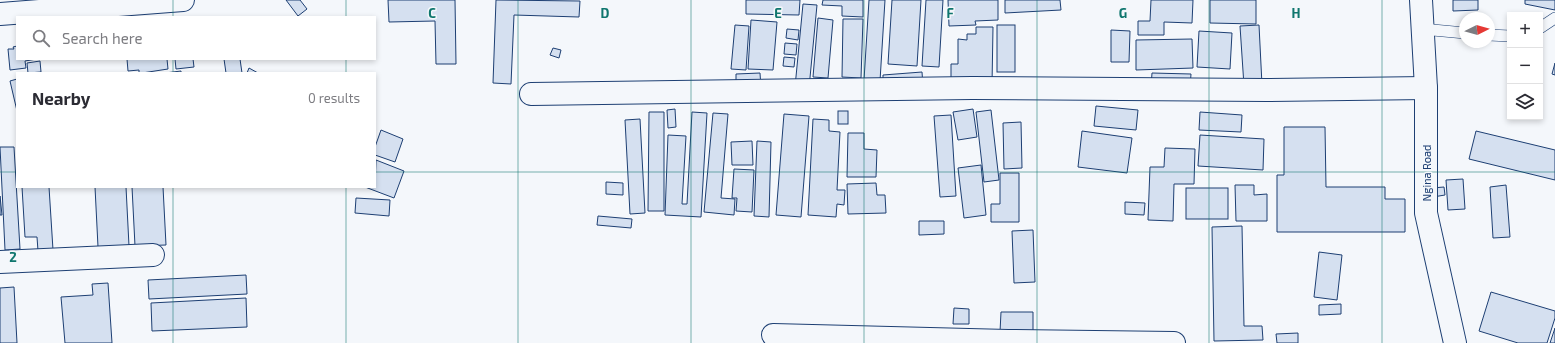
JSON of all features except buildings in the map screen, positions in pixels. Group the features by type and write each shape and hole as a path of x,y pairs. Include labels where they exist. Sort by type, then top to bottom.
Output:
{"street":[{"path":"0,14 184,0"},
{"name":"Ngina Road","path":"1421,0 1426,88 1426,213 1455,343"},
{"path":"531,94 972,88 1242,90 1426,88"},
{"path":"0,262 153,255"},
{"path":"773,335 1008,341 1174,343"}],"lane":[{"path":"1543,26 1555,18"},
{"path":"1422,29 1459,32"},
{"path":"1495,35 1507,36"}]}
